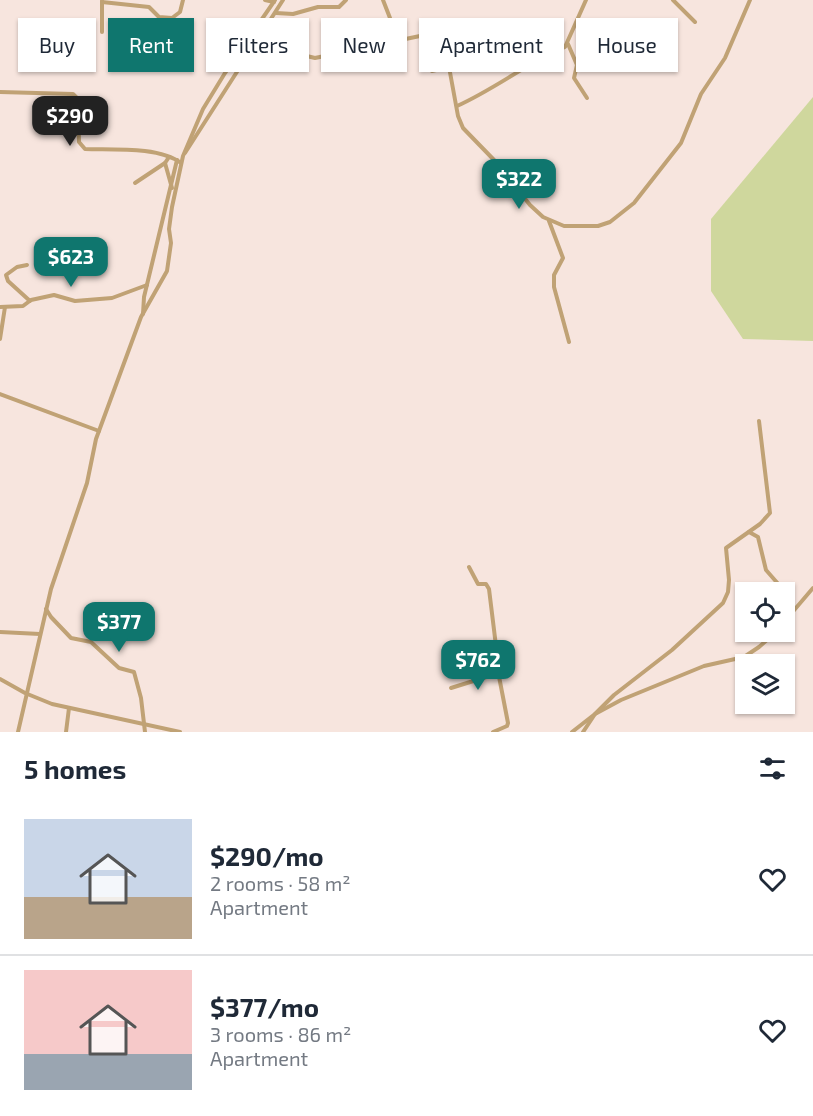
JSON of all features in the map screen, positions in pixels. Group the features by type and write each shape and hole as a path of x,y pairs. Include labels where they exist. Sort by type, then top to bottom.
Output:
{"street":[{"path":"102,32 102,1 149,7 159,16 172,18 180,12 183,0"},
{"path":"183,156 203,110 274,1 264,0"},
{"path":"273,18 283,0"},
{"path":"276,13 304,13 318,7 339,7 346,0"},
{"path":"383,0 390,18"},
{"path":"457,106 483,94 537,59 568,44 586,0"},
{"path":"673,0 695,22"},
{"path":"450,72 458,116 463,128 495,161 530,205 548,220 564,226 598,226 616,218 634,203 681,143 701,94 725,58 750,0"},
{"path":"568,44 577,65 574,78 587,98"},
{"path":"143,314 147,285 179,161 237,72"},
{"path":"0,92 73,94 78,99 80,142 85,149 121,149 169,157 179,161"},
{"path":"135,183 165,163 169,157"},
{"path":"18,732 53,581 87,483 99,431 143,314 167,271 171,243 169,230 173,190 165,163"},
{"path":"548,220 563,258 554,275 554,287 569,342"},
{"path":"27,265 14,268 7,273 6,278 30,301"},
{"path":"0,339 3,307 23,306 30,301 54,295 75,302 112,298 147,285"},
{"path":"0,394 99,431"},
{"path":"572,732 614,695 672,650 723,603 728,592 729,580 726,548 768,516 770,509 759,422"},
{"path":"748,532 758,537 766,570 776,582"},
{"path":"470,567 478,584 488,586 508,724 493,732"},
{"path":"795,609 813,588"},
{"path":"46,609 70,638 91,642 119,668 134,672 145,732"},
{"path":"0,632 40,634"},
{"path":"583,732 595,714 664,681 704,666 744,657 765,642"},
{"path":"451,688 499,674"},
{"path":"0,679 26,693 69,708 180,732"},
{"path":"66,732 69,708"}],"green space":[{"path":"813,97 813,341 743,339 711,291 711,219"}]}
